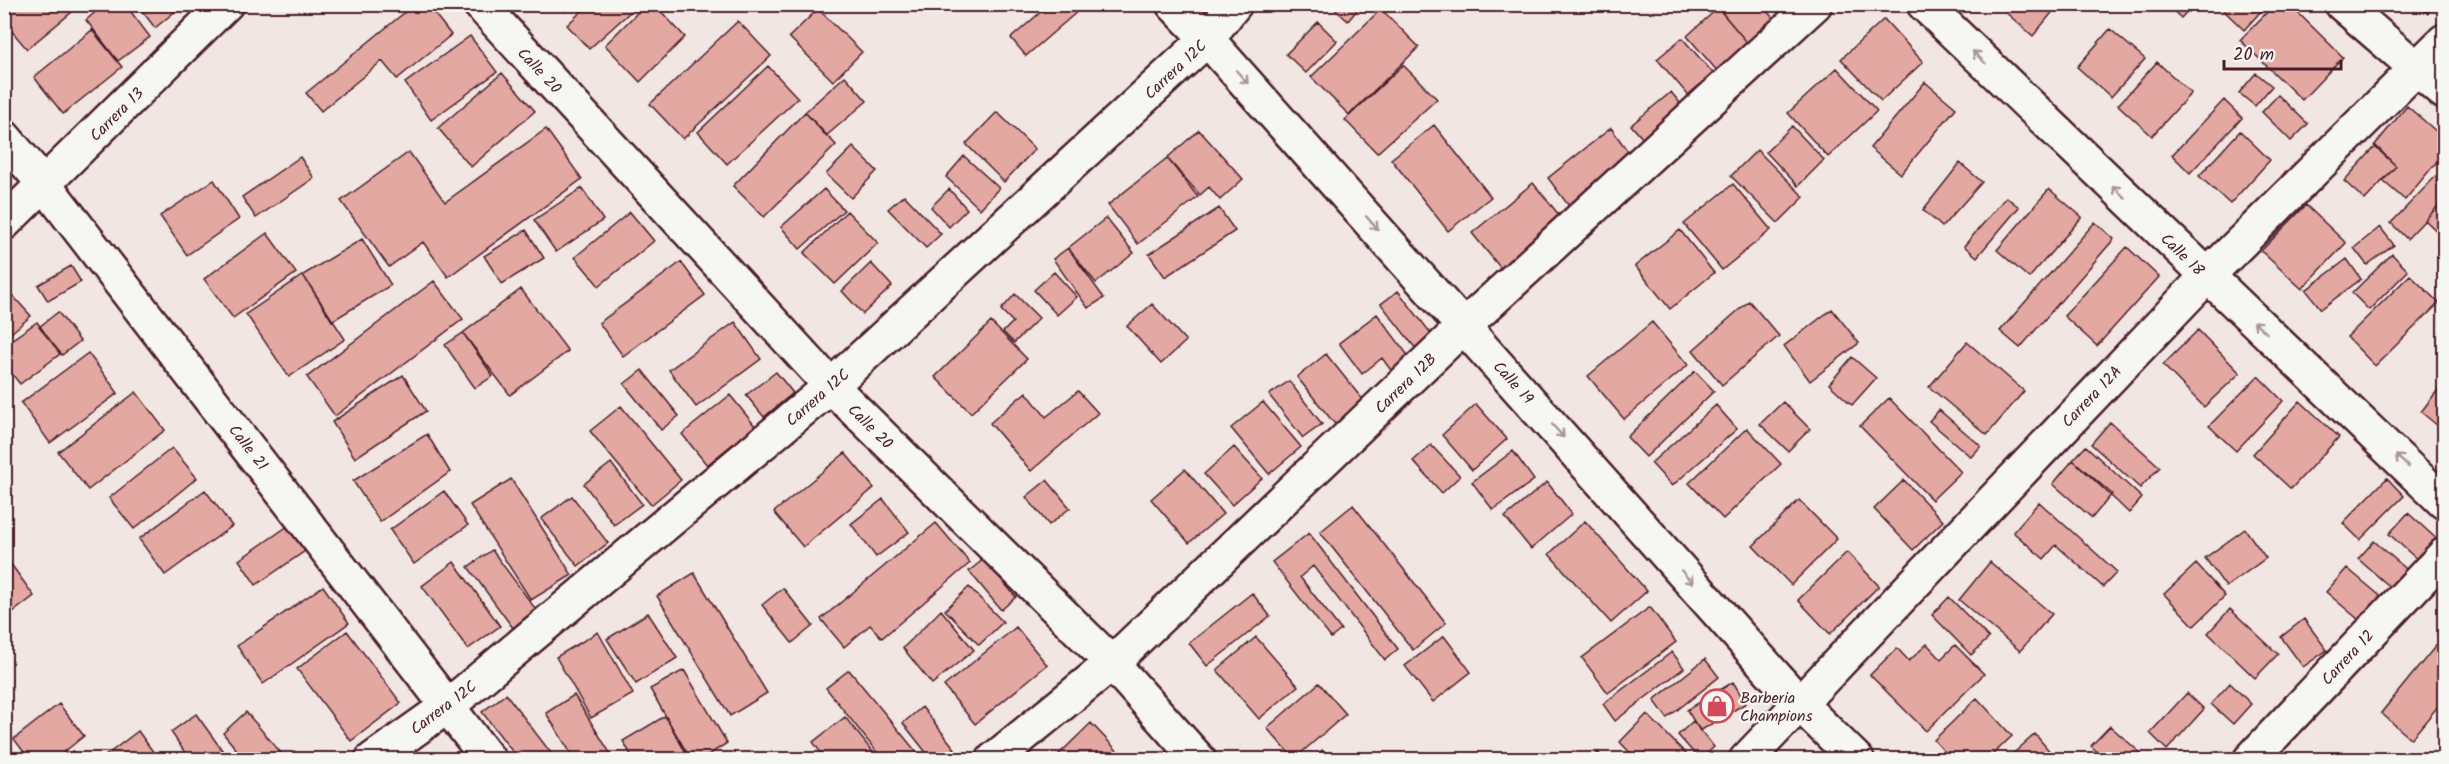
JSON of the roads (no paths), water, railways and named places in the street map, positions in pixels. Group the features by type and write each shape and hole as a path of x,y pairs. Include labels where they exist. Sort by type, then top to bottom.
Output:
{"street":[{"name":"Carrera 13","path":"4,223 226,4"},
{"name":"Calle 20","path":"480,4 831,386 1112,663 1199,759"},
{"name":"Calle 19","path":"1173,4 1208,39 1798,702 1857,759"},
{"name":"Carrera 12C","path":"372,759 449,705 831,386 1208,39 1235,4"},
{"name":"Carrera 12B","path":"993,759 1112,663 1464,326 1815,4"},
{"name":"Calle 18","path":"1924,4 2445,502"},
{"path":"2343,4 2445,92"},
{"name":"Carrera 12A","path":"1746,759 2206,276 2445,41"},
{"name":"Calle 21","path":"4,137 45,185 489,759"},
{"name":"Carrera 12","path":"2250,759 2445,555"}],"place":[{"name":"Barberia Champions","path":"1717,706"}]}
